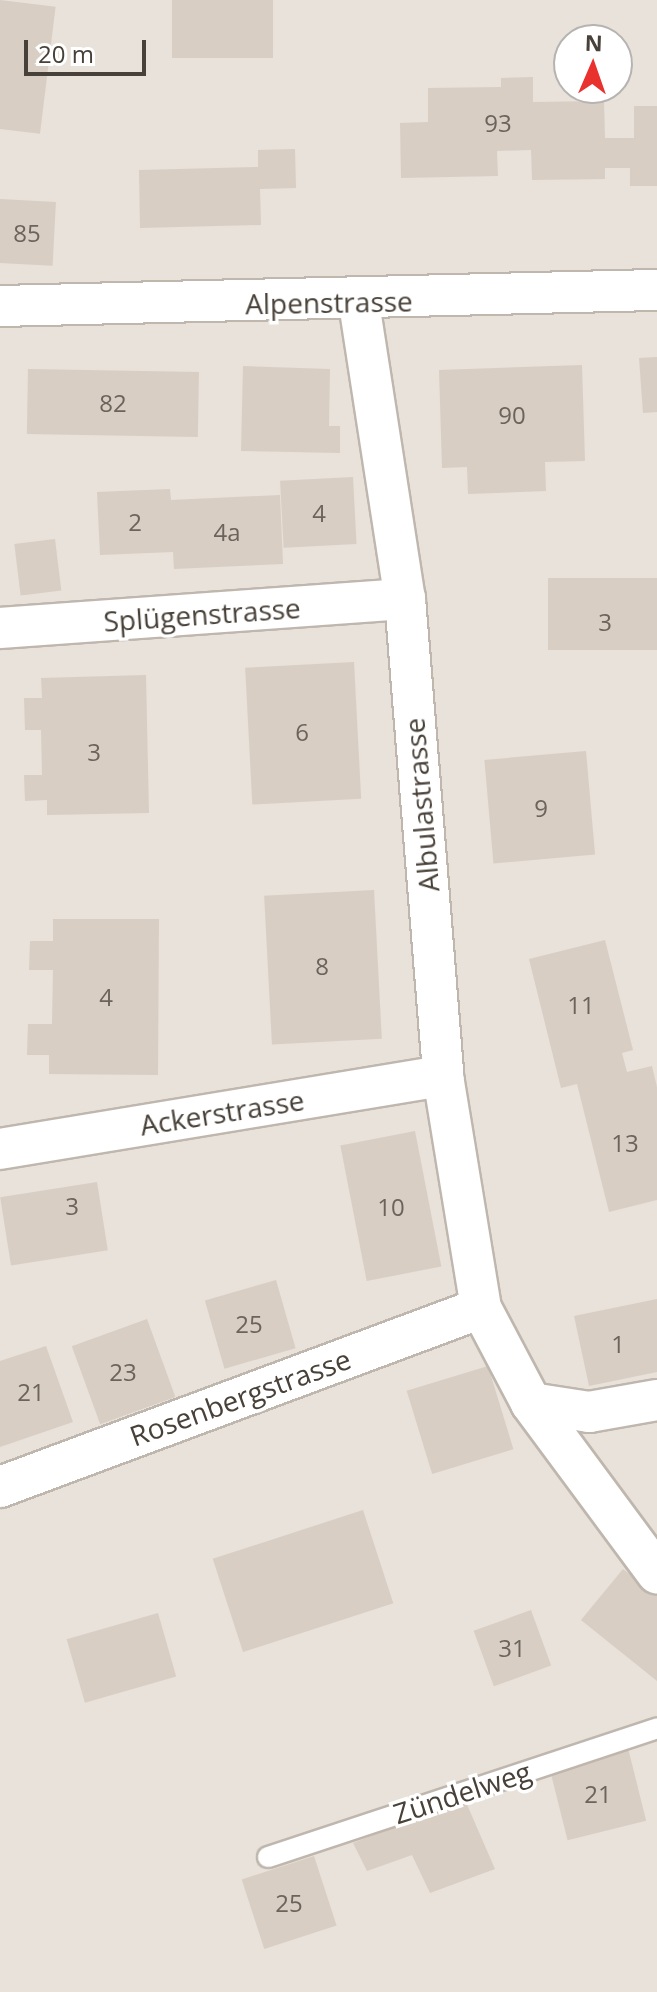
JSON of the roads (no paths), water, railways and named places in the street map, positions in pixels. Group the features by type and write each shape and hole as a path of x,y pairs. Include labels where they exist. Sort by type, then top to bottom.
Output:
{"street":[{"name":"Alpenstrasse","path":"0,306 359,303 657,290"},
{"name":"Albulastrasse","path":"359,303 405,599 443,1076 481,1308 531,1403"},
{"name":"Splügenstrasse","path":"0,628 405,599"},
{"name":"Ackerstrasse","path":"0,1149 443,1076"},
{"name":"Rosenbergstrasse","path":"0,1487 481,1308"},
{"path":"531,1403 589,1412 657,1400"},
{"path":"531,1403 657,1573"}],"lane":[{"name":"Zündelweg","path":"268,1857 657,1728"}]}
